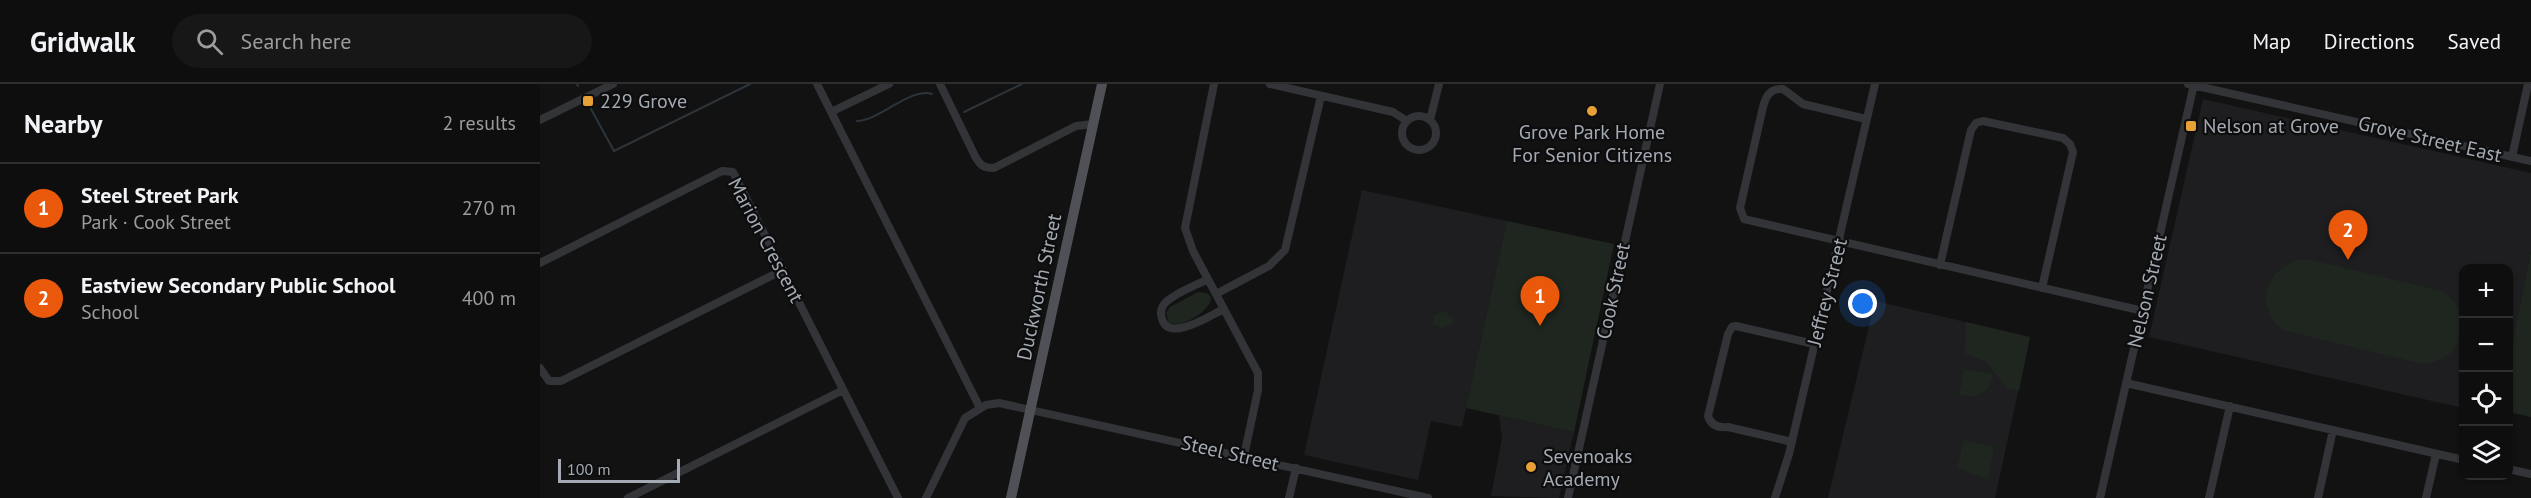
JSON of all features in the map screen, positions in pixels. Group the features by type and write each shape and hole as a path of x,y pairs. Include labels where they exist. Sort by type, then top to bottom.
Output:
{"main road":[{"name":"Duckworth Street","path":"1011,498 1102,84"}],"street":[{"path":"540,120 613,84"},
{"path":"817,84 980,408 965,418 926,498"},
{"path":"831,112 889,84"},
{"path":"940,84 980,165 987,168 994,168 1076,126 1093,124"},
{"path":"1214,84 1185,228 1193,251 1255,366 1259,382 1244,456"},
{"path":"1270,84 1393,112 1407,121"},
{"path":"1430,120 1439,84"},
{"name":"Cook Street","path":"1568,498 1660,84"},
{"name":"Jeffrey Street","path":"1775,498 1792,442 1875,84"},
{"name":"Grove Street East","path":"2192,84 2531,161"},
{"name":"Nelson Street","path":"2100,498 2192,84"},
{"path":"2512,157 2528,84"},
{"path":"1866,119 1803,104 1783,89 1774,89 1765,99 1741,214 1750,222 2143,311"},
{"path":"1216,294 1269,266 1286,250 1321,96"},
{"path":"1421,116 1430,120 1436,130 1431,146 1420,150 1414,149 1405,142 1402,131 1407,121 1421,116"},
{"path":"1940,265 1971,129 1976,123 1983,121 2063,138 2070,144 2073,152 2042,288"},
{"name":"Marion Crescent","path":"540,263 726,170 736,174 898,498"},
{"path":"540,368 549,381 561,381 783,270"},
{"path":"1208,279 1167,302 1161,308 1164,324 1169,328 1179,329 1224,309"},
{"path":"1792,442 1728,427 1719,427 1711,422 1708,416 1728,334 1732,327 1814,344"},
{"path":"2127,383 2459,459"},
{"path":"628,498 843,390"},
{"name":"Steel Street","path":"980,408 999,403 1031,409 1428,498"},
{"path":"2208,498 2230,406"},
{"path":"2318,498 2333,430"},
{"path":"2426,498 2436,454"},
{"path":"1289,498 1296,468"},
{"path":"2513,470 2531,474"}],"shaded area":[{"path":"2203,99 2531,173 2531,251 2513,340 2513,264 2459,264 2459,407 2149,337"},
{"path":"1362,190 1507,221 1462,427 1431,421 1418,480 1304,455"},
{"path":"1507,221 1614,244 1574,432 1466,408"},
{"path":"2531,251 2531,417 2513,413 2513,340"},
{"path":"2307,259 2442,291 2459,310 2459,341 2449,354 2437,361 2423,364 2283,330 2267,308 2266,297 2268,286 2274,276 2293,262"},
{"path":"1198,292 1208,294 1211,298 1204,310 1186,322 1169,323 1166,313 1170,307"},
{"path":"1875,301 2030,337 1995,498 1828,498"},
{"path":"1447,311 1449,316 1454,317 1453,324 1442,328 1433,324 1434,315"},
{"path":"1966,322 2030,337 2019,391 2007,388 1986,362 1965,353"},
{"path":"1964,369 1993,374 1988,389 1976,396 1959,395"},
{"name":"Sevenoaks Academy","path":"1499,415 1574,432 1559,498 1491,496 1502,438"},
{"path":"1964,440 1994,447 1988,480 1957,468"}],"waterway":[{"path":"591,109 614,151 750,84"},
{"path":"964,112 1022,84"},
{"path":"857,121 876,115 914,95 932,94"}],"place":[{"name":"229 Grove","path":"588,101"},
{"name":"Grove Park Home For Senior Citizens","path":"1592,111"},
{"name":"Nelson at Grove","path":"2191,126"},
{"name":"Eastview Secondary Public School","path":"2348,260"},
{"name":"Steel Street Park","path":"1540,326"},
{"name":"Sevenoaks Academy","path":"1531,467"}]}
